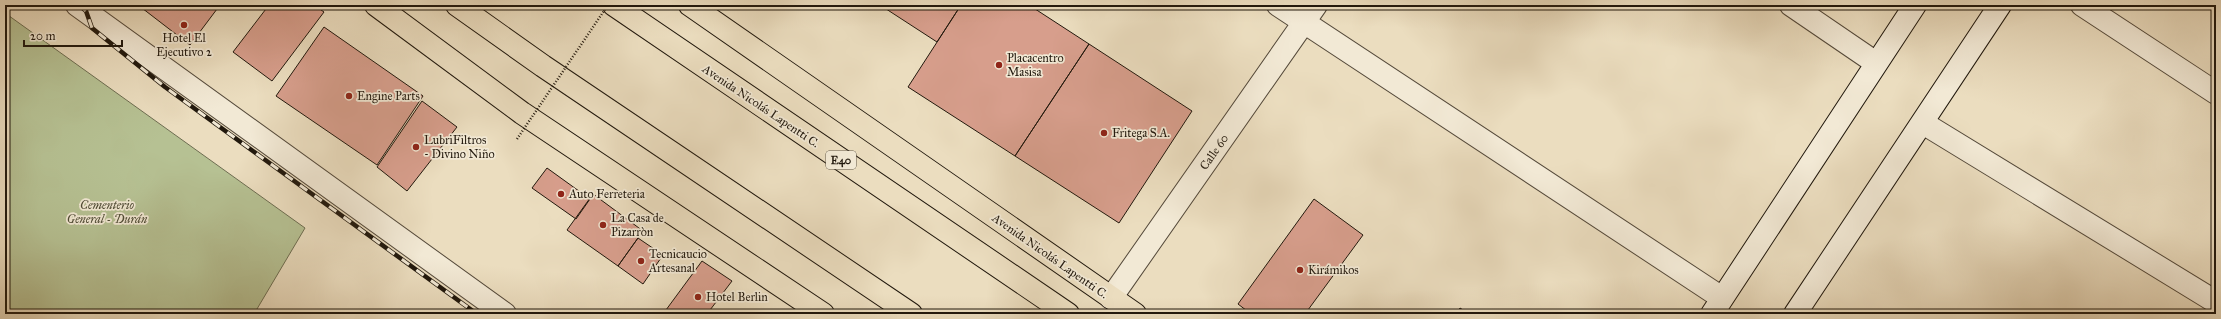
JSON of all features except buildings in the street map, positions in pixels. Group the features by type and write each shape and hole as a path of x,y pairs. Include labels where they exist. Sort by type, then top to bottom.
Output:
{"main road":[{"path":"376,5 522,113 823,314"},
{"path":"458,5 550,70 911,314"},
{"name":"Avenida Nicolás Lapentti C.","path":"614,5 1068,314"},
{"name":"Avenida Nicolás Lapentti C.","path":"690,5 1135,314"}],"street":[{"path":"77,5 505,314"},
{"path":"1278,5 1310,14 1717,306 1915,5"},
{"path":"1791,5 1876,63"},
{"path":"1795,314 2000,5"},
{"path":"2082,5 2216,93"},
{"name":"Calle 60","path":"1111,298 1310,14"},
{"path":"1923,123 2216,302"}],"path":[{"path":"517,139 608,5"}],"green space":[{"name":"Cementerio General - Durán","path":"5,13 305,228 254,314 5,314"}],"railway":[{"path":"79,5 86,11 92,28 165,87 477,314"}],"place":[{"name":"Hotel El Ejecutivo 2","path":"184,25"},
{"name":"Placacentro Masisa","path":"999,65"},
{"name":"Engine Parts","path":"349,96"},
{"name":"Fritega S.A.","path":"1104,133"},
{"name":"LubriFiltros - Divino Niño","path":"416,147"},
{"name":"Auto Ferreteria","path":"561,194"},
{"name":"La Casa de Pizarròn","path":"603,225"},
{"name":"Tecnicaucio Artesanal","path":"641,261"},
{"name":"Kirámikos","path":"1300,270"},
{"name":"Hotel Berlin","path":"698,297"}]}
